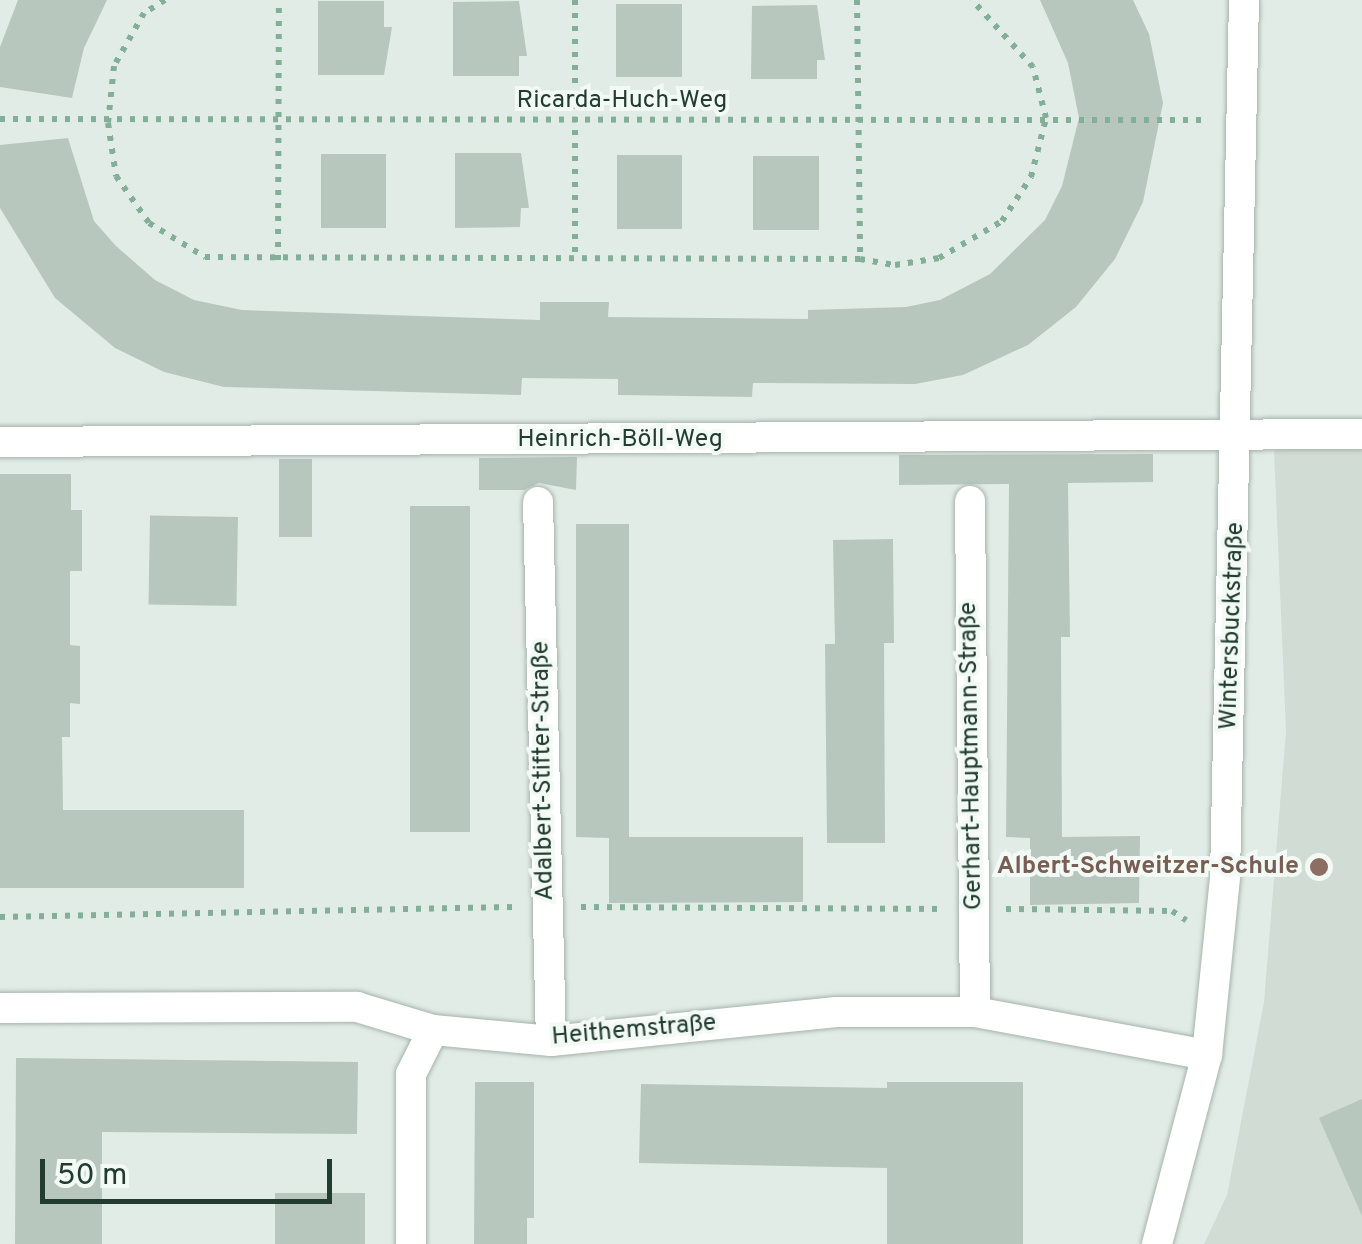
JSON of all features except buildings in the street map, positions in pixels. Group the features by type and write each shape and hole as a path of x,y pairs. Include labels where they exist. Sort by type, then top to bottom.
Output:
{"street":[{"name":"Wintersbuckstraße","path":"1157,1244 1207,1055 1219,940 1239,438 1244,0"},
{"name":"Heinrich-Böll-Weg","path":"0,442 1239,438 1362,434"},
{"name":"Gerhart-Hauptmann-Straße","path":"970,500 975,1012"},
{"name":"Adalbert-Stifter-Straße","path":"538,502 551,1041"},
{"name":"Heithemstraße","path":"0,1008 357,1006 433,1030 551,1041 836,1012 975,1012 1207,1055"},
{"path":"412,1244 411,1074 433,1030"}],"path":[{"path":"165,0 144,14 114,66 108,122 116,176 149,223 206,257 860,259 895,265 939,258 1002,221 1031,176 1046,118 1033,67 972,0"},
{"path":"278,260 282,123 279,0"},
{"path":"575,0 575,258"},
{"path":"857,0 860,259"},
{"name":"Ricarda-Huch-Weg","path":"0,120 1243,120"},
{"path":"0,917 548,906 1172,911 1219,940"}],"shaded area":[{"name":"Albert-Schweitzer-Schule","path":"1362,446 1362,1244 1204,1244 1227,1195 1264,1002 1286,731 1274,450"}],"place":[{"name":"Albert-Schweitzer-Schule","path":"1319,867"}]}
